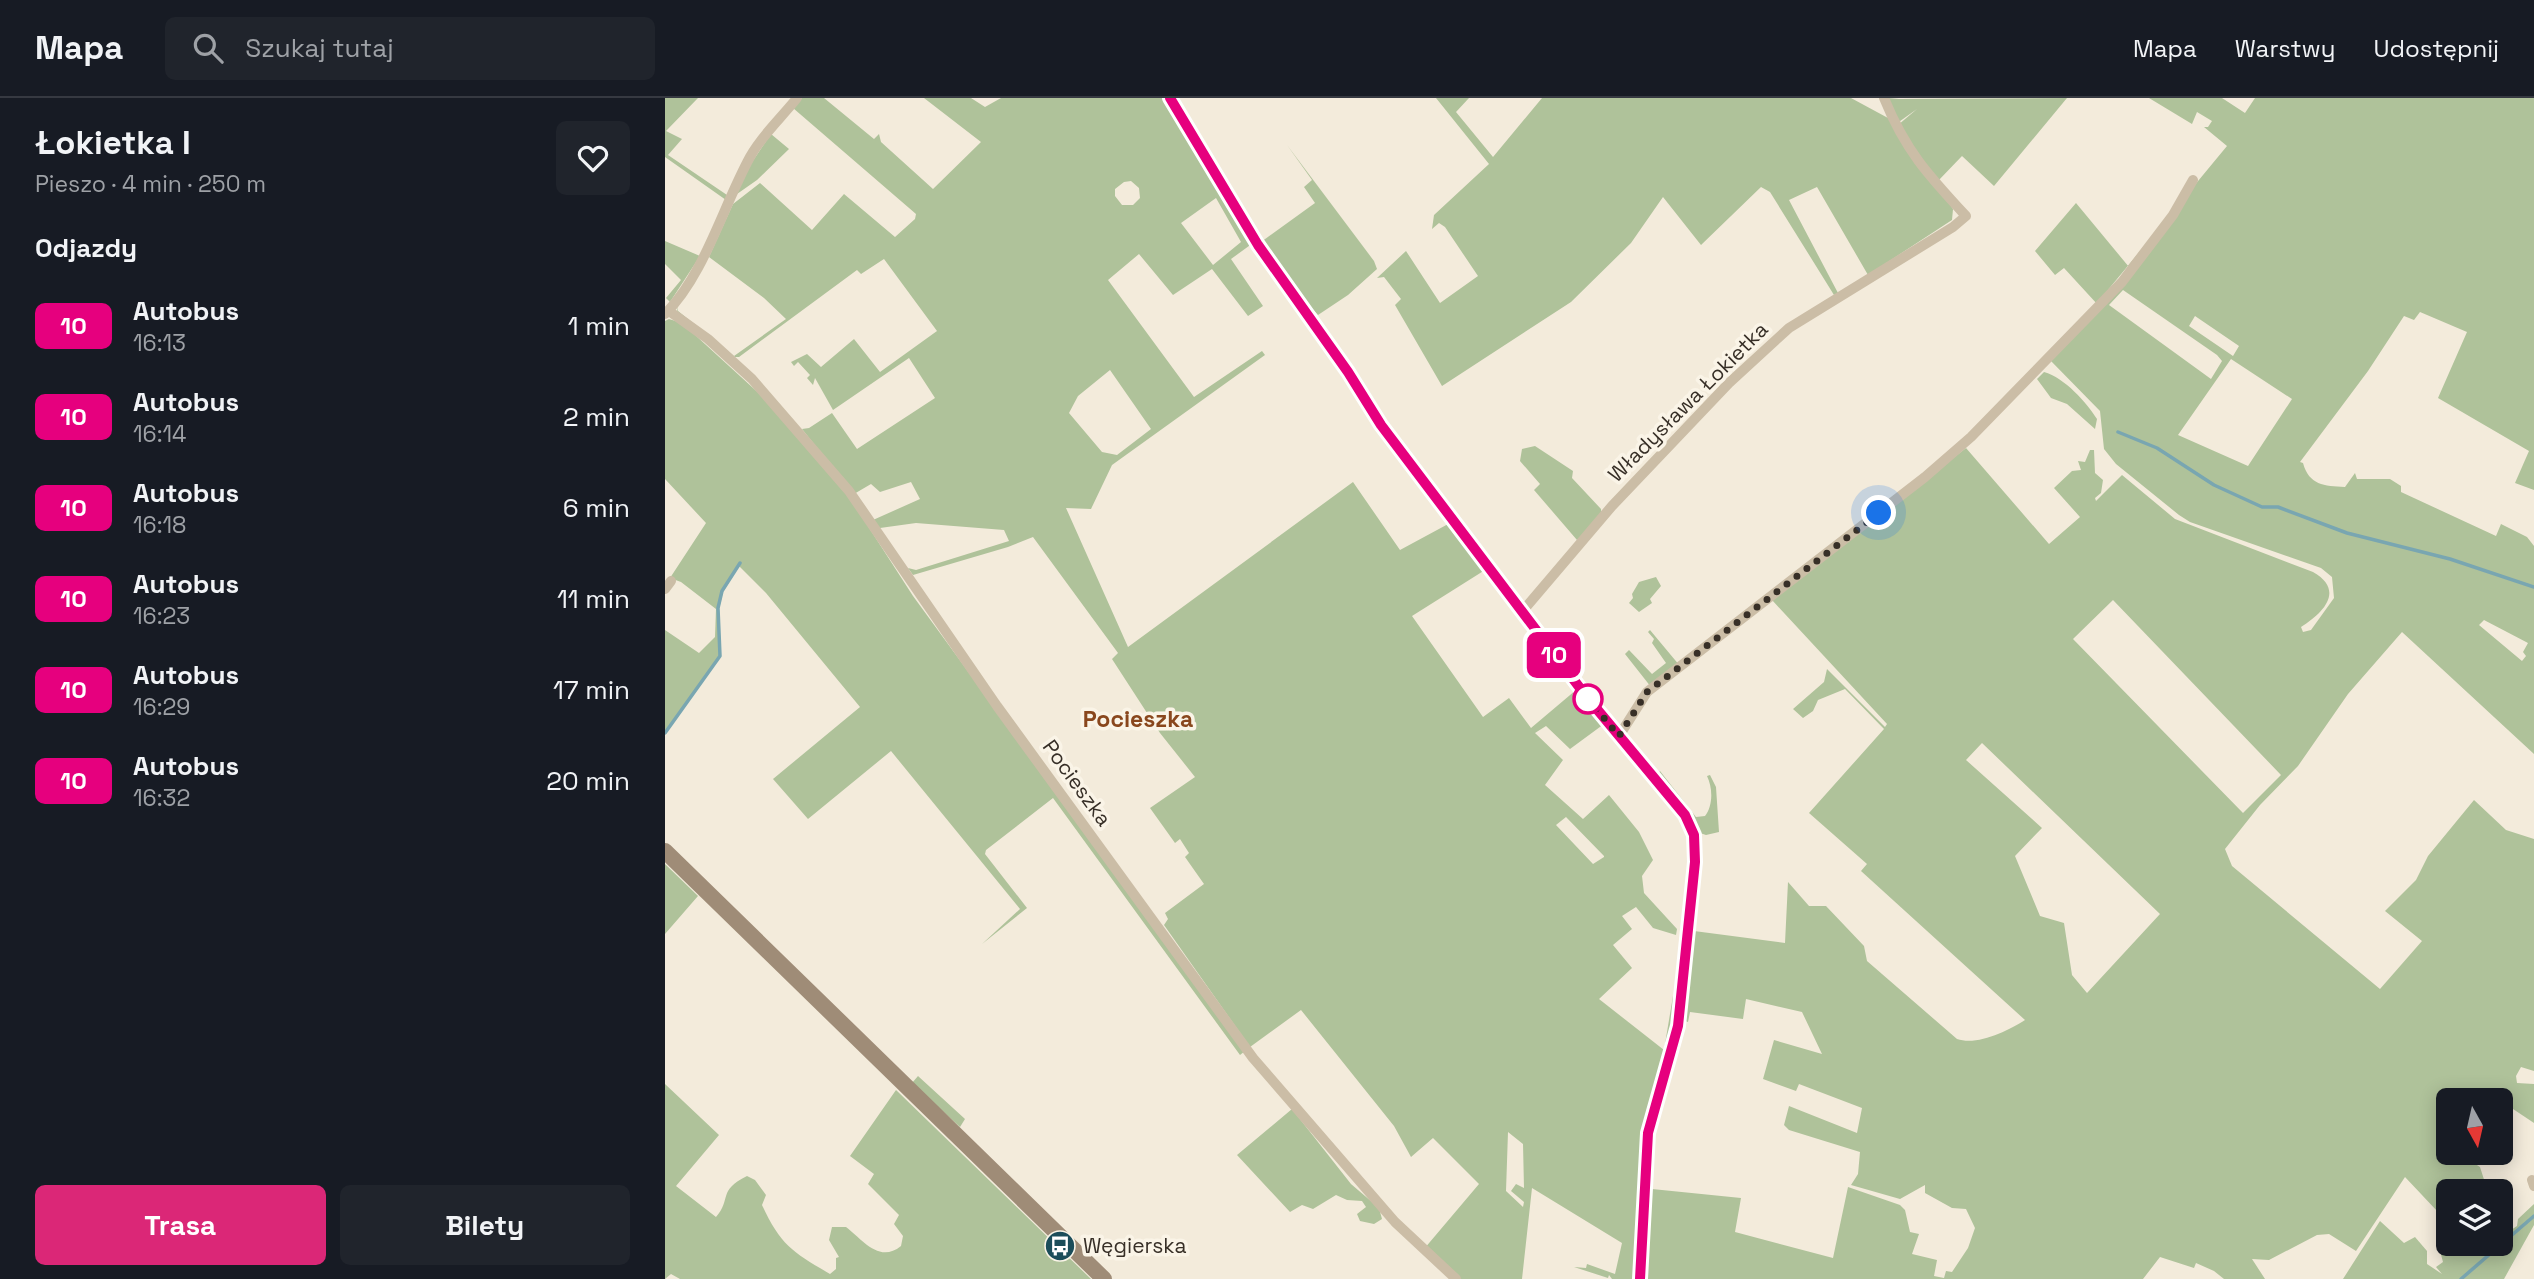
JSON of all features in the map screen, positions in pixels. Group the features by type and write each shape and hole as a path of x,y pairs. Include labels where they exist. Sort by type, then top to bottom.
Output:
{"main road":[{"path":"665,851 1104,1279"}],"street":[{"path":"667,313 709,249 724,206 752,154 797,98"},
{"path":"1170,98 1279,278 1317,327 1381,425 1521,613 1685,815 1694,835 1695,862 1678,1026 1648,1133 1640,1279"},
{"name":"Władysława Łokietka","path":"1521,613 1612,506 1727,386 1789,328 1953,227 1966,216 1929,176 1899,135 1884,98"},
{"path":"1619,736 1647,692 1925,477 1971,437 2122,282 2173,215 2193,180"},
{"name":"Pocieszka","path":"667,313 708,339 752,379 849,491 997,706 1253,1058 1395,1222 1456,1279"}],"green space":[{"path":"665,98 698,98 666,131 682,139 668,155 727,195 726,200 665,157"},
{"path":"802,98 824,98 874,139 879,134 881,142 933,189 981,142 924,98 971,98 985,107 1001,98 1164,98 1253,243 1231,259 1263,306 1248,316 1212,269 1173,295 1139,254 1108,280 1194,397 1262,351 1265,355 1112,465 1091,509 1066,508 1128,647 1353,482 1400,550 1450,523 1485,570 1412,616 1483,717 1509,698 1531,728 1576,690 1604,724 1570,749 1546,726 1535,733 1563,760 1545,785 1583,819 1609,795 1639,832 1653,860 1642,876 1644,893 1677,929 1676,935 1653,928 1636,907 1622,916 1632,929 1613,945 1632,968 1599,999 1664,1050 1673,996 1677,1000 1677,1017 1654,1099 1637,1232 1637,1279 1612,1279 1609,1275 1608,1278 1574,1267 1586,1268 1587,1264 1615,1274 1622,1243 1532,1188 1522,1279 1460,1279 1424,1249 1479,1184 1433,1138 1411,1157 1394,1126 1301,1010 1250,1047 1164,925 1168,919 1165,913 1204,884 1185,857 1189,853 1180,839 1175,843 1150,808 1195,777 1160,733 1112,659 1118,653 1033,537 913,575 908,568 916,570 1009,541 1004,530 916,523 880,528 873,520 920,499 911,482 880,492 871,484 854,494 802,429 809,428 832,413 857,449 935,398 909,358 833,410 815,378 813,385 807,378 810,375 798,362 794,366 791,362 807,354 821,367 854,339 880,372 937,331 884,259 861,274 857,270 739,357 735,357 677,313 678,306 678,311 734,356 786,319 764,298 709,257 733,204 760,183 812,230 844,194 895,237 915,219 916,214 793,108","holes":["1131,181 1139,188 1140,198 1133,205 1122,205 1115,196 1115,189 1124,182","1216,198 1241,242 1213,265 1181,223","1110,370 1151,429 1117,455 1102,452 1069,413 1078,396","1566,817 1604,856 1593,864 1556,825","1508,1132 1523,1144 1524,1188 1516,1184 1511,1191 1524,1202 1523,1207 1506,1191"]},
{"path":"1436,98 1469,98 1456,112 1493,157 1542,98 1851,98 1888,118 1953,209 1952,220 1868,275 1817,187 1789,200 1838,293 1834,295 1770,192 1761,187 1701,245 1663,197 1631,243 1571,302 1442,386 1395,305 1401,299 1384,277 1377,278 1406,251 1440,303 1478,276 1445,227 1439,223 1432,229 1434,215 1489,164"},
{"path":"1888,98 2067,98 1994,186 1962,156 1938,181 1898,125 1917,109 1896,124"},
{"path":"2149,98 2222,98 2245,113 2255,98 2534,98 2534,490 2515,483 2529,451 2438,398 2467,332 2420,312 2414,320 2404,316 2368,371 2300,462 2313,480 2324,485 2345,487 2355,473 2357,479 2390,479 2401,486 2401,492 2496,536 2501,524 2527,537 2534,546 2534,754 2402,632 2348,694 2298,766 2260,805 2225,849 2232,866 2380,989 2422,941 2385,911 2416,880 2428,856 2474,800 2506,830 2534,839 2534,1071 2521,1067 2516,1076 2517,1083 2534,1084 2534,1123 2513,1109 2513,1088 2436,1088 2436,1166 2478,1166 2484,1179 2436,1179 2436,1210 2405,1177 2356,1251 2329,1234 2317,1235 2269,1260 2252,1259 2265,1279 2224,1279 2196,1263 2194,1268 2160,1257 2143,1279 1647,1279 1652,1189 1741,1198 1735,1232 1833,1258 1848,1187 1900,1205 1905,1210 1910,1232 1919,1234 1912,1254 1937,1260 1934,1276 1944,1278 1946,1271 1952,1272 1968,1248 1975,1228 1966,1209 1952,1208 1925,1193 1925,1185 1900,1199 1851,1185 1858,1174 1860,1152 1789,1130 1784,1125 1789,1106 1857,1133 1862,1108 1799,1084 1796,1091 1763,1079 1774,1040 1822,1054 1802,1012 1746,999 1743,1019 1690,1012 1688,1022 1685,1021 1694,931 1785,943 1788,882 1809,906 1826,906 1864,946 1867,961 1957,1039 1983,1039 2025,1020 1861,871 1867,864 1809,813 1884,729 1845,689 1818,700 1813,711 1803,718 1793,709 1824,682 1827,669 1885,727 1887,724 1772,600 1966,448 2049,544 2080,517 2054,488 2072,471 2081,470 2078,461 2085,462 2090,450 2094,450 2095,473 2103,480 2101,493 2095,498 2096,501 2122,475 2175,519 2313,572 2323,579 2328,586 2328,601 2317,615 2301,627 2303,632 2311,630 2334,598 2332,577 2321,568 2190,522 2116,464 2104,449 2100,411 2050,360 2227,146 2204,127 2208,127 2212,121 2197,112 2192,124","holes":["2123,290 2217,355 2222,361 2211,379 2109,305","2195,316 2239,346 2233,356 2189,326","2231,359 2292,399 2248,466 2178,435","2113,600 2281,775 2243,813 2073,639","2484,620 2528,643 2523,652 2526,656 2522,661 2479,625","1982,743 2160,914 2087,993 2072,975 2064,923 2040,916 2015,856 2042,828 1966,760"]},
{"path":"771,134 789,149 757,180 737,194 744,174"},
{"path":"1287,145 1374,261 1377,269 1348,295 1318,315 1286,280 1261,242 1315,203 1304,187 1312,180"},
{"path":"2076,203 2129,267 2098,305 2064,268 2055,275 2035,251"},
{"path":"665,241 700,256 670,302 666,298 681,280 665,264"},
{"path":"669,319 682,323 776,409 846,492 913,596 1245,1051 1240,1055 1053,798 986,850 985,854 1027,908 982,944 1020,909 891,751 808,819 773,779 860,707 766,593 739,566 723,592 719,609 721,656 665,734 665,630 699,653 715,637 716,609 681,582 670,578 706,523 665,479 665,321"},
{"path":"2044,372 2060,379 2081,398 2097,419 2095,429 2067,404 2051,398 2037,379"},
{"path":"1535,446 1573,471 1572,478 1601,509 1601,516 1577,540 1534,490 1540,484 1520,461 1522,449"},
{"path":"1656,577 1661,586 1650,599 1652,603 1639,612 1629,603 1633,598 1632,594 1639,582"},
{"path":"1650,630 1680,666 1651,687 1625,654 1629,650 1652,674 1666,663 1652,643 1654,639 1648,632"},
{"path":"1660,771 1696,817 1705,816 1710,807 1711,791 1707,776 1710,775 1716,787 1719,832 1706,835 1700,833 1658,774"},
{"path":"665,864 698,896 665,934"},
{"path":"918,1076 965,1119 960,1127 912,1083"},
{"path":"665,1084 719,1135 676,1186 716,1217 732,1186 747,1176 755,1180 766,1195 762,1205 782,1239 797,1253 830,1274 836,1269 836,1258 839,1257 829,1240 832,1227 846,1227 878,1251 893,1251 901,1246 903,1236 894,1224 899,1215 868,1184 874,1174 850,1156 896,1090 1091,1279 680,1279 671,1274 665,1279"},
{"path":"1292,1109 1351,1184 1379,1208 1382,1219 1374,1224 1360,1221 1357,1214 1366,1207 1362,1201 1347,1200 1336,1195 1313,1209 1302,1205 1290,1212 1237,1155"},
{"path":"2534,1204 2534,1225 2504,1279 2343,1279 2380,1221 2404,1243 2415,1237 2427,1251 2427,1264 2442,1274 2436,1267 2443,1262 2441,1256 2513,1256 2513,1229 2517,1226 2518,1219"}],"waterway":[{"path":"2118,432 2157,448 2214,485 2262,507 2278,507 2347,533 2450,559 2534,587"},
{"path":"665,733 720,656 718,608 722,591 740,563"},
{"path":"2461,1279 2534,1216"}],"bus line":[{"name":"10","path":"1170,98 1247,229 1279,278 1311,318 1348,372 1381,425 1521,613 1685,815 1694,835 1695,862 1678,1026 1648,1133 1640,1279"}],"place":[{"name":"Węgierska","path":"1060,1246"}],"district":[{"name":"Pocieszka","path":"1138,719"}],"route":[{"path":"1588,699 1619,736 1647,692 1879,513"}]}
